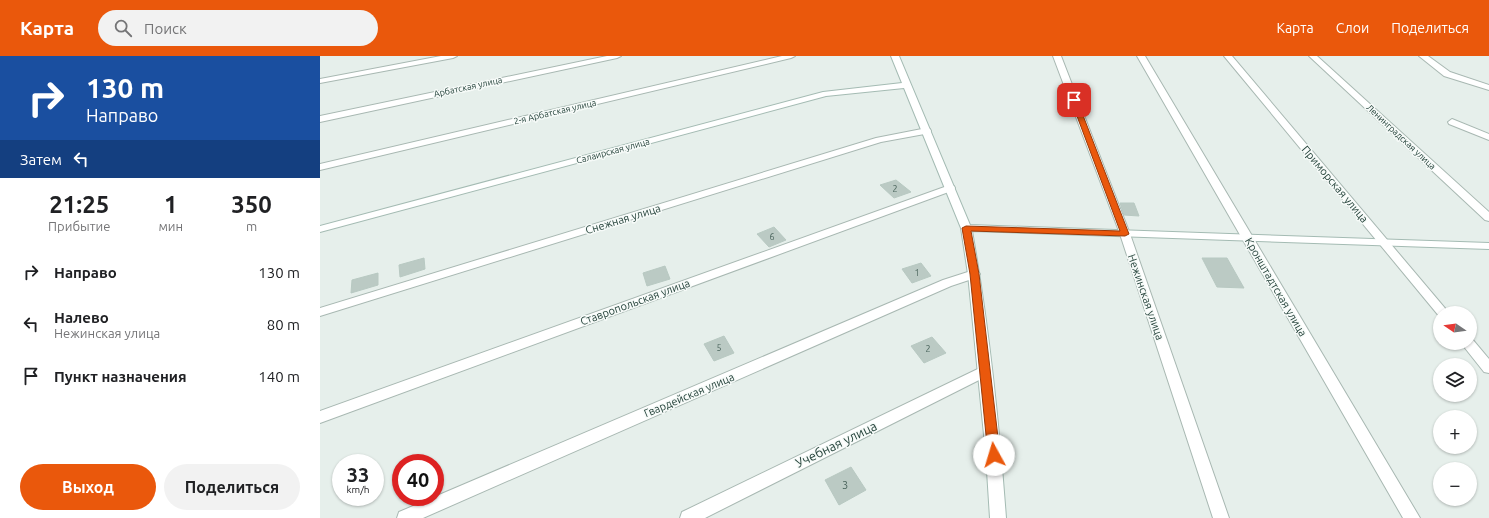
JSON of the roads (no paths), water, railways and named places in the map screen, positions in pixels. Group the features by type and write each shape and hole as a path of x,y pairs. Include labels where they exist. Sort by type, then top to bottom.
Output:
{"street":[{"path":"320,81 453,56"},
{"name":"Арбатская улица","path":"320,119 617,56"},
{"name":"2-я Арбатская улица","path":"320,167 791,56"},
{"path":"895,56 966,228 974,274 994,455 998,518"},
{"name":"Нежинская улица","path":"1057,56 1125,234 1221,518"},
{"name":"Кронштадтская улица","path":"1141,56 1412,518"},
{"name":"Приморская улица","path":"1228,56 1437,306"},
{"name":"Ленинградская улица","path":"1313,56 1489,218"},
{"path":"1423,56 1448,74 1489,88"},
{"name":"Салаирская улица","path":"320,229 826,94 908,85"},
{"path":"1452,122 1489,137"},
{"name":"Снежная улица","path":"320,312 878,140 927,131"},
{"name":"Ставропольская улица","path":"320,417 950,188"},
{"path":"966,228 1383,241 1489,246"},
{"name":"Гвардейская улица","path":"405,518 947,283 974,274"},
{"path":"1474,350 1489,368"},
{"name":"Учебная улица","path":"688,518 984,371"}]}
